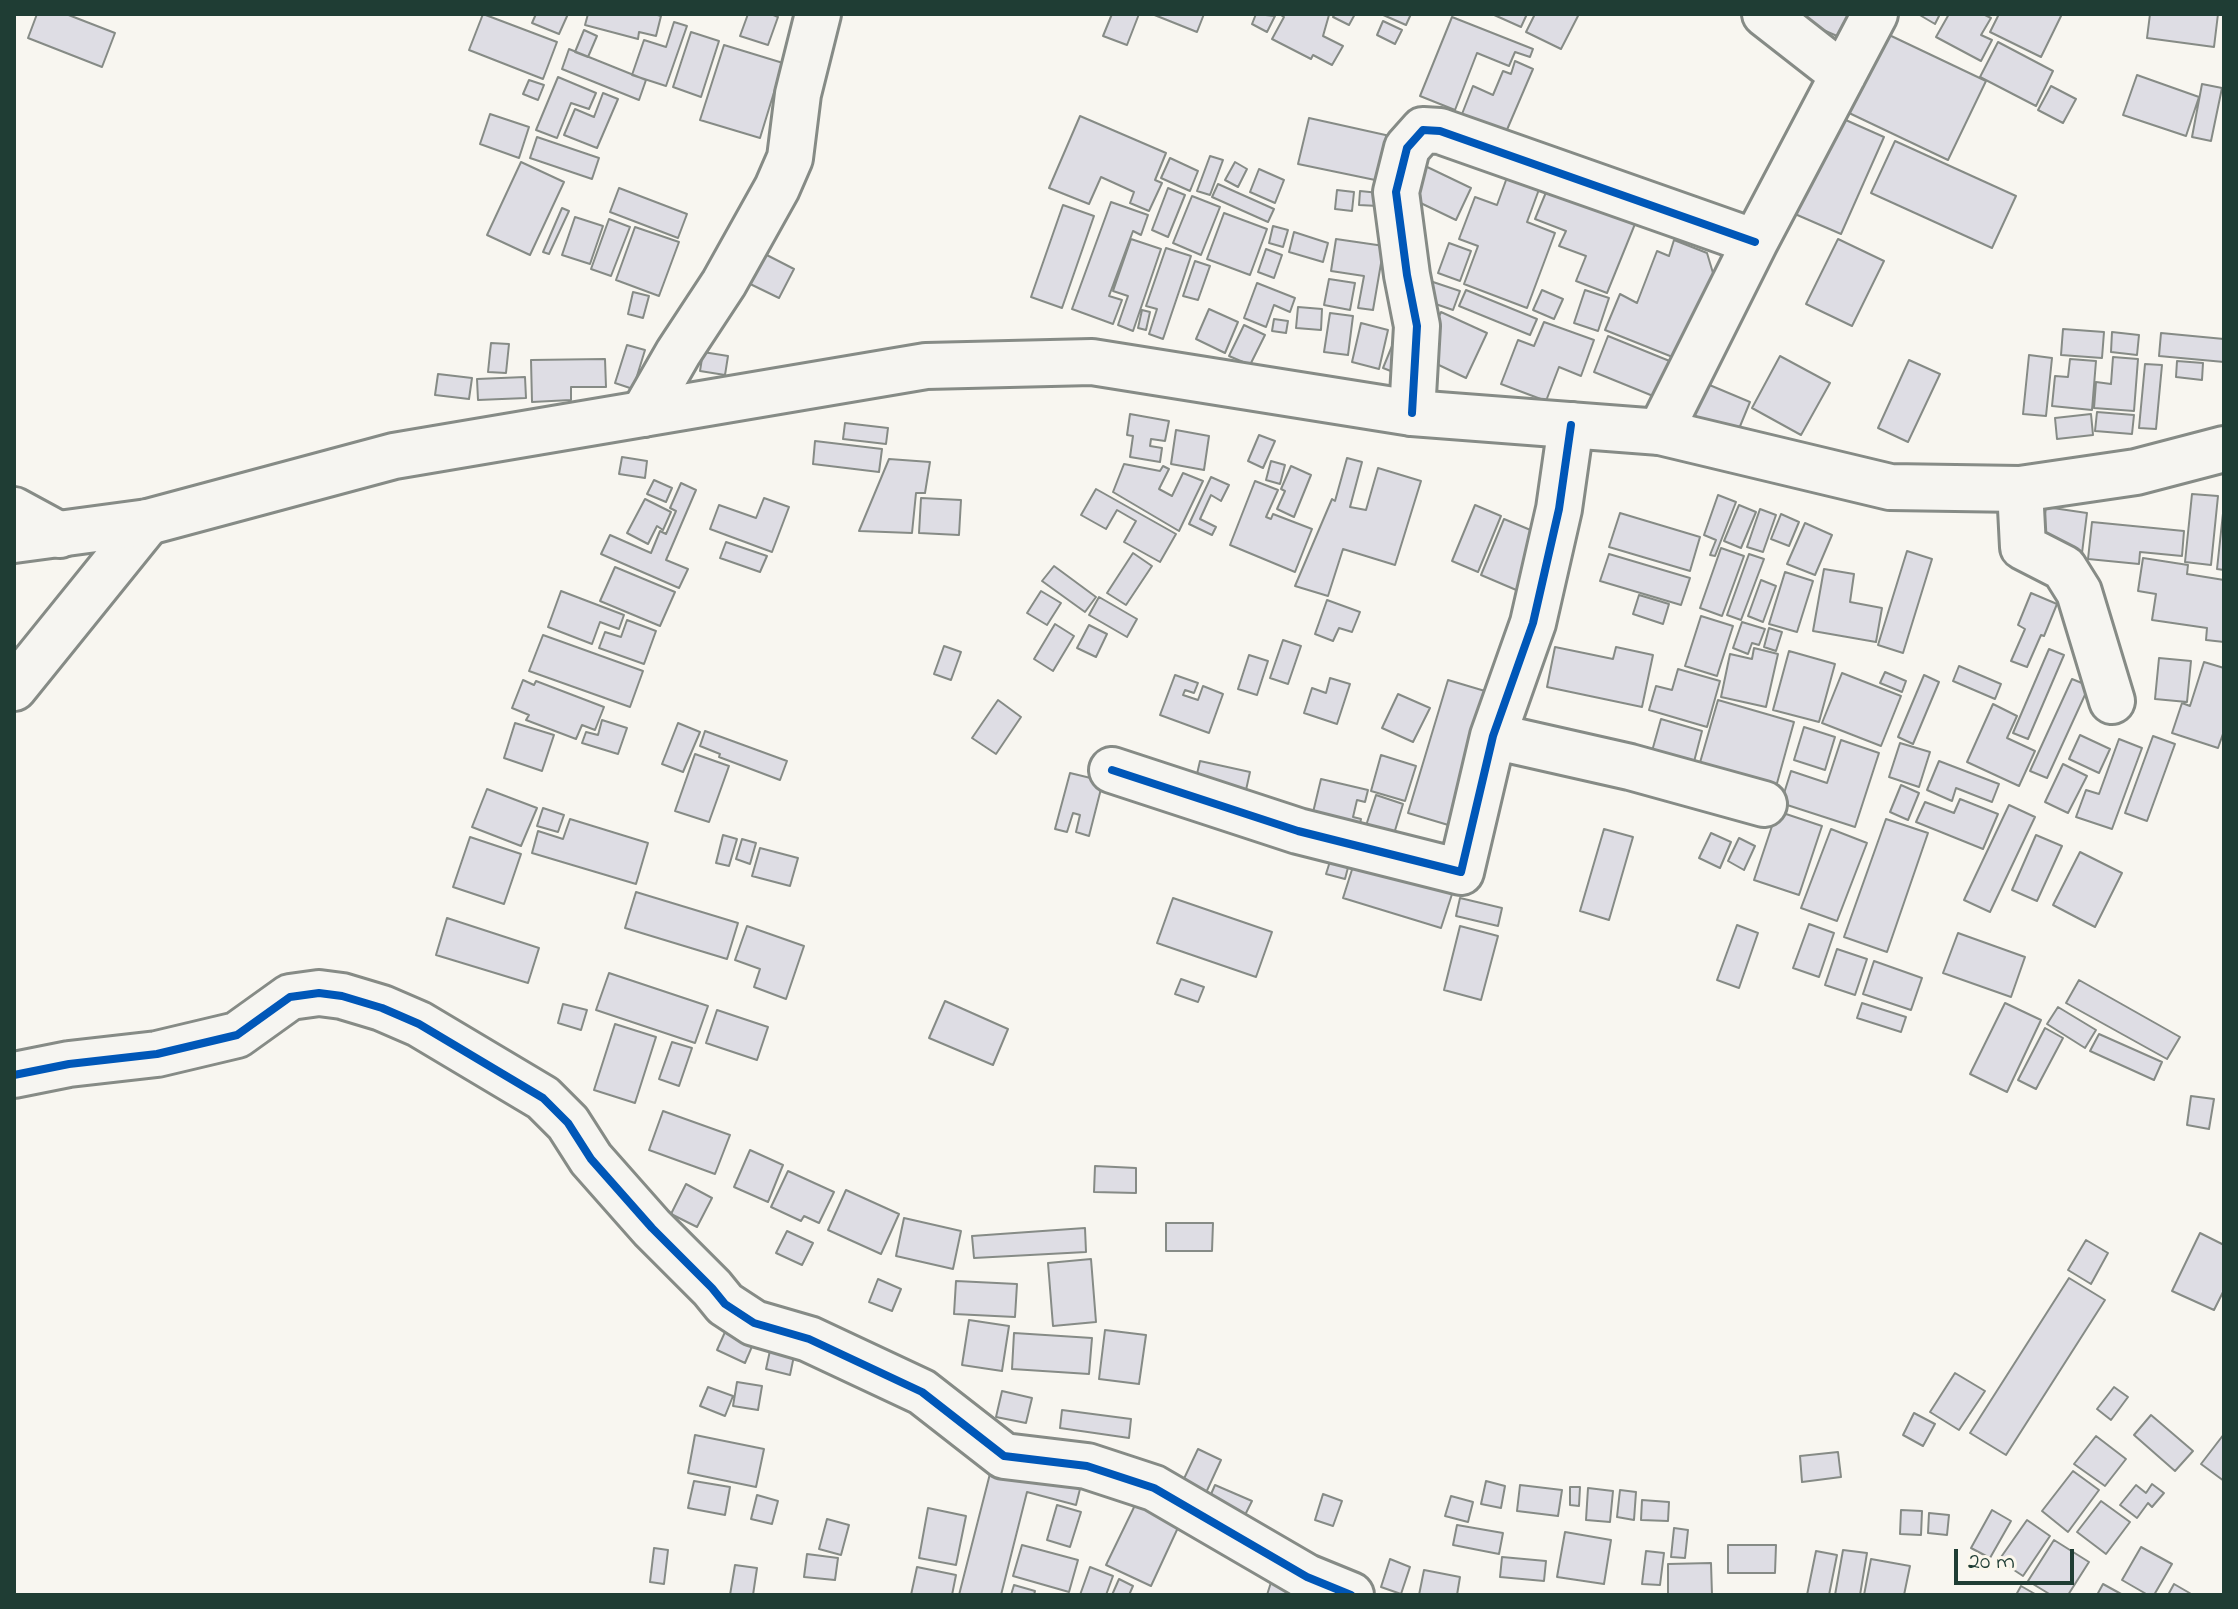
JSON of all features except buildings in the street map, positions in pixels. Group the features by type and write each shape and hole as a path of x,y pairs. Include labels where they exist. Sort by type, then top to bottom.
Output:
{"street":[{"path":"643,414 731,272 777,188 790,158 798,94 818,14"},
{"path":"1765,14 1843,75"},
{"path":"1660,432 1755,242 1875,14"},
{"path":"1412,413 1417,326 1396,192 1407,148 1423,130 1440,131 1755,242"},
{"path":"14,540 148,522 394,456 926,366 1092,362 1412,413 1660,432 1890,487 2020,489 2136,472 2224,449"},
{"path":"1112,770 1298,831 1461,872 1493,736 1533,623 1559,509 1571,425"},
{"path":"2020,489 2023,547 2064,568 2079,592 2112,701"},
{"path":"14,510 60,535"},
{"path":"14,688 148,522"},
{"path":"1493,736 1630,767 1764,804"},
{"path":"14,1075 69,1064 157,1054 237,1035 290,997 319,993 342,996 382,1008 419,1024 543,1098 568,1123 591,1159 652,1228 725,1304 754,1323 809,1339 922,1392 1004,1456 1087,1466 1154,1488 1307,1577 1351,1595"}],"cycle path":[{"path":"1412,413 1417,326 1396,192 1407,148 1423,130 1440,131 1755,242"},
{"path":"1112,770 1298,831 1461,872 1493,736 1533,623 1559,509 1571,425"},
{"path":"14,1075 69,1064 157,1054 237,1035 290,997 319,993 342,996 382,1008 419,1024 543,1098 568,1123 591,1159 652,1228 725,1304 754,1323 809,1339 922,1392 1004,1456 1087,1466 1154,1488 1307,1577 1351,1595"}]}
